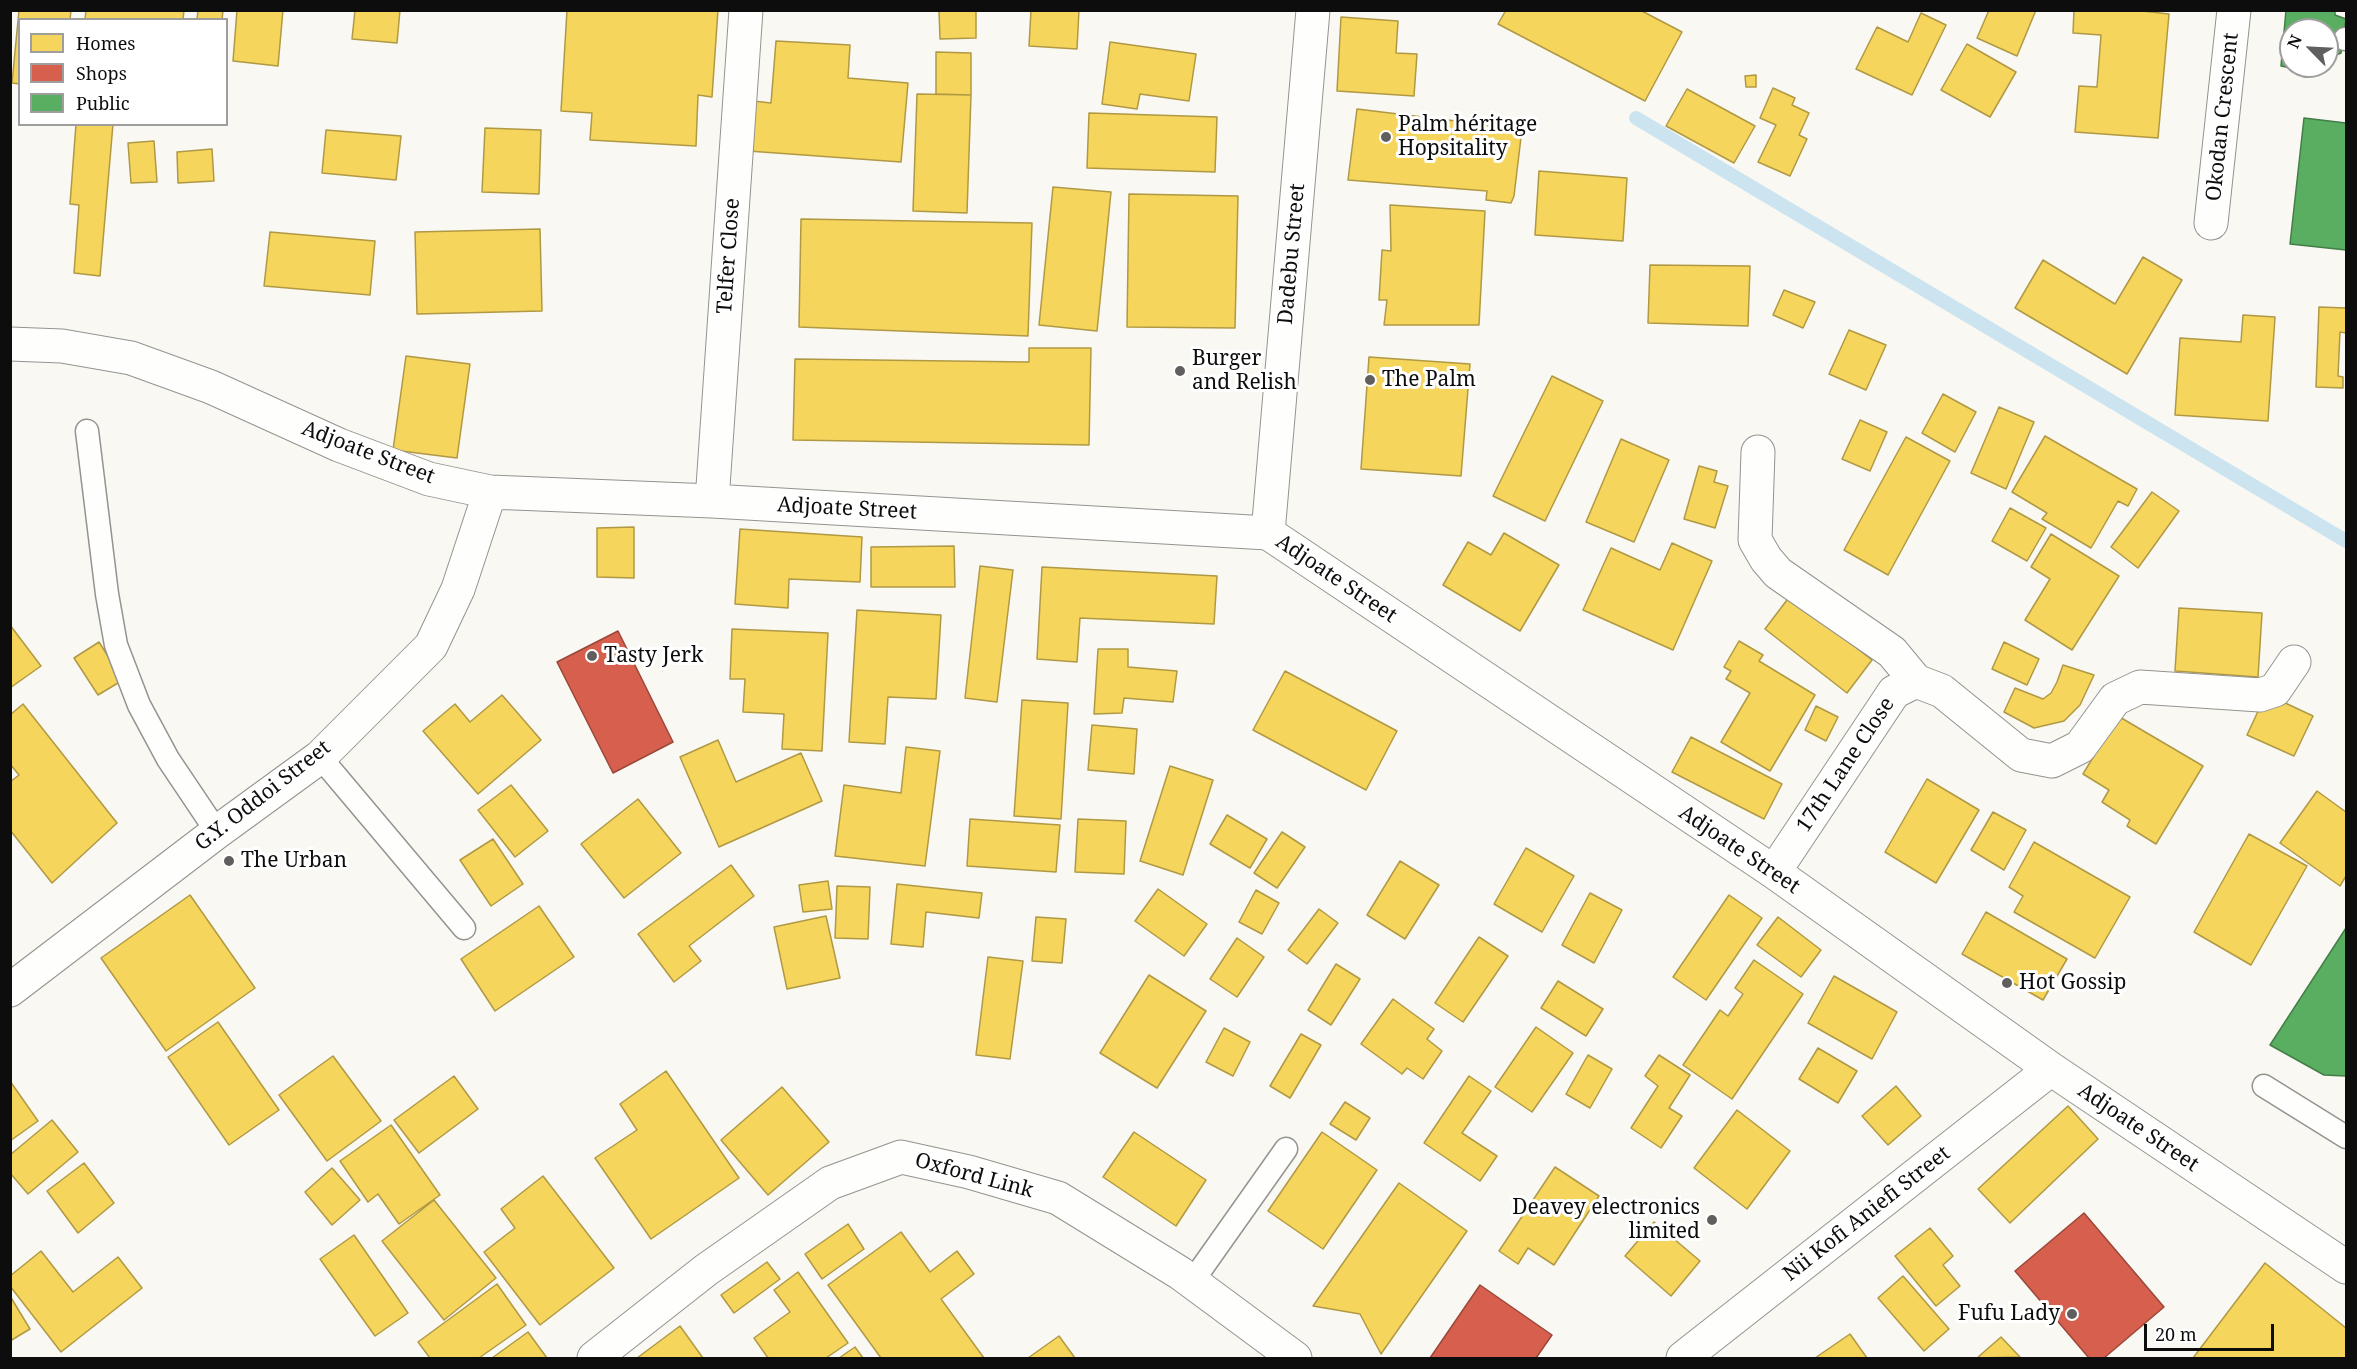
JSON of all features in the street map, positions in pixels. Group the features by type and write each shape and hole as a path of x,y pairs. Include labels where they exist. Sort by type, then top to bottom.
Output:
{"street":[{"name":"Telfer Close","path":"712,501 746,10"},
{"name":"Dadebu Street","path":"1268,533 1313,10"},
{"name":"Okodan Crescent","path":"2211,223 2234,10"},
{"name":"Adjoate Street","path":"10,345 62,346 132,357 211,387 339,445 429,479 490,492 712,501 1268,533 1774,872 2051,1069 2346,1268"},
{"path":"1758,452 1755,540 1766,559 1778,573 1892,652 1916,681"},
{"name":"G.Y. Oddoi Street","path":"10,990 217,832 320,757 431,646 458,589 490,492"},
{"name":"17th Lane Close","path":"1774,872 1894,692 1916,681 1942,691 2021,755 2052,761 2080,747 2115,699 2140,687 2260,695 2275,690 2294,662"},
{"name":"Nii Kofi Aniefi Street","path":"1683,1359 2051,1069"},
{"name":"Oxford Link","path":"594,1359 706,1270 830,1183 901,1157 969,1172 1058,1198 1192,1282 1295,1359"}],"lane":[{"path":"87,431 107,594 116,645 139,705 168,759 217,832"},
{"path":"320,757 464,928"},
{"path":"2264,1086 2346,1137"},
{"path":"1192,1282 1286,1149"}],"building: Homes":[{"path":"19,10 71,10 70,18 18,18"},
{"path":"86,10 184,10 183,18 85,18"},
{"path":"198,10 223,10 222,18 197,18"},
{"path":"237,10 283,10 278,66 233,61"},
{"path":"355,10 400,10 397,43 352,39"},
{"path":"567,10 718,10 712,97 698,95 696,146 590,140 592,113 561,111"},
{"path":"939,10 976,10 976,38 940,39"},
{"path":"1031,10 1079,10 1077,49 1029,46"},
{"path":"1506,10 1640,10 1682,32 1645,101 1498,24"},
{"path":"1989,10 2036,10 2017,56 1977,38"},
{"path":"2074,10 2133,10 2169,14 2158,138 2075,132 2079,86 2097,87 2101,35 2073,33"},
{"path":"1921,13 1946,25 1912,95 1856,69 1877,27 1908,42"},
{"path":"1341,17 1398,21 1396,53 1417,54 1414,96 1337,91"},
{"path":"18,20 18,84 12,83"},
{"path":"776,41 850,45 848,78 908,83 901,162 748,151 753,101 771,103"},
{"path":"1110,42 1196,54 1189,101 1140,94 1137,109 1102,104"},
{"path":"1967,44 2016,72 1990,117 1941,90"},
{"path":"936,52 971,53 971,95 936,94"},
{"path":"1756,75 1756,87 1746,87 1745,76"},
{"path":"1773,88 1795,98 1792,105 1809,113 1799,135 1807,139 1790,176 1758,162 1776,125 1760,118"},
{"path":"1687,89 1755,126 1734,163 1666,126"},
{"path":"917,94 971,95 967,213 913,211"},
{"path":"1357,109 1522,129 1514,196 1511,203 1486,200 1487,191 1348,180"},
{"path":"1089,113 1217,117 1215,172 1087,168"},
{"path":"76,126 113,126 100,276 74,273 79,205 70,204"},
{"path":"485,128 541,130 539,194 482,192"},
{"path":"326,130 401,136 396,180 322,173"},
{"path":"154,141 157,182 131,183 128,143"},
{"path":"212,149 214,181 178,183 177,152"},
{"path":"1539,171 1627,178 1623,241 1535,235"},
{"path":"1053,187 1111,192 1097,331 1039,325"},
{"path":"1129,194 1238,196 1235,328 1127,327"},
{"path":"1390,205 1485,211 1479,325 1384,325 1387,300 1379,300 1382,250 1391,251"},
{"path":"801,219 1032,223 1028,336 799,327"},
{"path":"540,229 542,311 417,314 415,232"},
{"path":"270,232 375,241 370,295 264,286"},
{"path":"2143,257 2182,280 2127,374 2015,308 2043,260 2115,304"},
{"path":"1650,265 1750,266 1748,326 1648,323"},
{"path":"1784,290 1815,302 1803,328 1773,315"},
{"path":"2319,307 2346,308 2346,333 2340,332 2338,376 2343,377 2343,388 2316,387"},
{"path":"2243,315 2275,317 2268,421 2175,415 2180,338 2241,342"},
{"path":"1849,330 1886,345 1866,390 1829,374"},
{"path":"1029,348 1091,348 1089,445 793,440 795,359 1029,362"},
{"path":"406,356 470,364 457,458 393,450"},
{"path":"1369,357 1470,364 1461,476 1361,469"},
{"path":"1552,376 1603,401 1545,521 1493,496"},
{"path":"1943,394 1976,412 1955,452 1922,433"},
{"path":"1999,407 2034,422 2006,489 1971,473"},
{"path":"1860,420 1887,432 1870,471 1842,459"},
{"path":"2045,436 2137,489 2128,506 2118,501 2091,548 2042,519 2047,513 2012,492"},
{"path":"1906,437 1950,461 1888,575 1844,550"},
{"path":"1621,439 1669,460 1634,542 1586,522"},
{"path":"1699,466 1717,471 1714,482 1728,486 1715,528 1684,519"},
{"path":"2152,492 2179,511 2138,568 2111,547"},
{"path":"2010,508 2046,528 2027,561 1992,541"},
{"path":"634,527 634,578 597,577 597,528"},
{"path":"740,529 862,537 860,582 789,579 788,608 735,604"},
{"path":"1504,533 1559,565 1520,631 1443,585 1468,542 1491,555"},
{"path":"2051,534 2119,576 2072,650 2025,620 2050,579 2031,567"},
{"path":"1672,543 1712,561 1673,650 1583,610 1611,548 1660,570"},
{"path":"954,546 955,587 871,587 871,547"},
{"path":"980,566 1013,570 997,702 965,698"},
{"path":"1042,567 1217,576 1214,624 1080,618 1077,662 1037,659"},
{"path":"1790,596 1872,660 1847,693 1765,629"},
{"path":"2179,608 2262,613 2258,677 2175,671"},
{"path":"857,610 941,615 936,699 888,697 885,744 849,742"},
{"path":"10,625 41,666 10,688"},
{"path":"732,629 828,633 822,751 782,749 784,714 743,712 745,679 730,679"},
{"path":"1739,641 1763,655 1759,661 1815,695 1770,771 1721,742 1750,693 1726,679 1731,671 1724,667"},
{"path":"99,642 123,680 98,695 74,658"},
{"path":"2004,642 2039,659 2027,685 1992,669"},
{"path":"1098,649 1128,649 1128,667 1177,671 1173,702 1124,698 1122,713 1094,714"},
{"path":"2063,665 2094,675 2080,705 2064,721 2034,728 2004,712 2015,688 2043,699 2051,693"},
{"path":"1285,671 1397,731 1366,790 1253,730"},
{"path":"2266,694 2313,716 2294,756 2247,735"},
{"path":"502,695 541,740 478,794 423,731 455,704 470,722"},
{"path":"1022,700 1068,703 1061,819 1014,816"},
{"path":"23,704 117,823 52,883 10,830 10,782 19,775 10,764 10,715"},
{"path":"1816,706 1838,717 1826,741 1805,730"},
{"path":"2118,716 2203,766 2156,844 2127,826 2130,820 2102,802 2109,790 2083,774"},
{"path":"1092,725 1137,729 1134,774 1088,770"},
{"path":"1691,737 1782,784 1764,819 1672,772"},
{"path":"718,740 736,782 801,753 822,801 719,847 680,757"},
{"path":"906,747 940,751 925,866 835,856 844,785 901,793"},
{"path":"1170,766 1213,780 1183,875 1140,861"},
{"path":"1927,779 1979,810 1936,883 1885,852"},
{"path":"511,785 548,831 515,857 478,810"},
{"path":"2317,791 2346,812 2346,876 2340,886 2280,843"},
{"path":"638,799 681,853 624,898 581,844"},
{"path":"1993,812 2026,830 2004,870 1971,850"},
{"path":"1227,815 1267,839 1250,868 1210,844"},
{"path":"970,819 1060,825 1056,872 967,866"},
{"path":"1078,819 1126,821 1124,874 1075,872"},
{"path":"1282,832 1305,847 1277,888 1254,873"},
{"path":"2249,834 2307,866 2251,965 2194,932"},
{"path":"493,839 523,884 491,906 460,860"},
{"path":"2034,842 2130,897 2095,958 2014,912 2023,896 2009,887"},
{"path":"1526,848 1574,876 1542,932 1494,904"},
{"path":"1400,861 1439,885 1405,939 1367,915"},
{"path":"731,865 754,896 689,946 701,961 674,982 638,934"},
{"path":"828,881 832,909 803,912 799,885"},
{"path":"897,884 982,893 979,918 926,912 923,947 891,944"},
{"path":"837,886 870,887 868,939 835,938"},
{"path":"1158,889 1207,924 1184,956 1135,921"},
{"path":"1256,890 1279,903 1262,934 1239,922"},
{"path":"1590,893 1622,910 1594,963 1562,945"},
{"path":"190,895 255,988 166,1051 101,958"},
{"path":"1729,895 1762,918 1706,1000 1673,977"},
{"path":"539,906 574,957 495,1011 461,959"},
{"path":"1319,909 1338,923 1307,964 1288,950"},
{"path":"1986,912 2067,959 2043,1000 1962,954"},
{"path":"826,916 840,978 787,989 774,927"},
{"path":"1036,917 1066,919 1062,963 1032,961"},
{"path":"1778,917 1821,950 1801,977 1757,945"},
{"path":"1479,937 1508,956 1463,1022 1435,1003"},
{"path":"1237,938 1264,957 1237,997 1210,979"},
{"path":"988,957 1023,961 1010,1059 976,1055"},
{"path":"1754,960 1803,994 1732,1099 1683,1065 1720,1010 1728,1016 1743,994 1735,988"},
{"path":"1336,964 1360,979 1331,1025 1308,1010"},
{"path":"1149,975 1206,1011 1157,1088 1100,1053"},
{"path":"1834,976 1897,1012 1872,1059 1808,1023"},
{"path":"1558,981 1603,1009 1586,1036 1541,1008"},
{"path":"1393,999 1434,1029 1427,1039 1442,1051 1423,1079 1407,1068 1402,1074 1361,1044"},
{"path":"218,1022 279,1110 229,1145 168,1057"},
{"path":"1536,1027 1573,1053 1532,1112 1495,1087"},
{"path":"1224,1028 1250,1042 1233,1076 1206,1062"},
{"path":"1301,1034 1321,1045 1290,1098 1270,1086"},
{"path":"1818,1048 1857,1071 1838,1103 1799,1079"},
{"path":"1588,1055 1612,1069 1590,1108 1566,1094"},
{"path":"1659,1055 1690,1075 1669,1108 1682,1116 1661,1148 1631,1128 1658,1086 1645,1076"},
{"path":"333,1056 381,1121 327,1161 279,1095"},
{"path":"666,1071 739,1178 651,1239 595,1158 637,1130 620,1104"},
{"path":"454,1076 478,1109 419,1153 394,1120"},
{"path":"1469,1076 1491,1091 1462,1133 1497,1156 1480,1181 1424,1143"},
{"path":"10,1081 38,1121 10,1141"},
{"path":"1896,1086 1921,1116 1888,1145 1862,1116"},
{"path":"782,1087 829,1142 768,1195 721,1140"},
{"path":"1345,1102 1370,1118 1356,1140 1330,1124"},
{"path":"2068,1106 2098,1139 2010,1223 1978,1189"},
{"path":"1737,1110 1790,1151 1747,1209 1694,1168"},
{"path":"52,1120 78,1152 28,1194 10,1173 10,1155"},
{"path":"391,1125 440,1195 399,1224 378,1194 368,1202 340,1161"},
{"path":"1134,1132 1206,1180 1176,1226 1103,1177"},
{"path":"1322,1132 1377,1170 1323,1249 1268,1211"},
{"path":"84,1163 114,1203 78,1233 47,1191"},
{"path":"1555,1167 1599,1196 1554,1265 1528,1248 1518,1264 1499,1251"},
{"path":"332,1168 360,1200 332,1225 305,1192"},
{"path":"543,1176 614,1268 540,1325 484,1252 515,1228 501,1209"},
{"path":"1399,1183 1467,1231 1381,1354 1360,1314 1313,1306"},
{"path":"434,1200 496,1278 444,1320 382,1241"},
{"path":"1654,1222 1700,1261 1671,1296 1625,1256"},
{"path":"848,1224 864,1249 822,1279 805,1254"},
{"path":"1930,1228 1953,1256 1943,1265 1960,1286 1936,1306 1895,1256"},
{"path":"901,1232 930,1272 957,1251 974,1274 941,1299 984,1358 881,1358 828,1285"},
{"path":"354,1235 408,1313 375,1336 320,1259"},
{"path":"41,1251 73,1292 118,1257 142,1288 61,1352 10,1286 10,1276"},
{"path":"767,1262 780,1279 734,1313 721,1295"},
{"path":"2265,1263 2346,1328 2346,1358 2193,1358"},
{"path":"798,1272 848,1343 826,1358 768,1358 754,1338 790,1312 774,1290"},
{"path":"1903,1276 1949,1329 1924,1351 1878,1298"},
{"path":"497,1284 526,1325 479,1358 430,1358 418,1342"},
{"path":"10,1296 30,1329 10,1341"},
{"path":"680,1326 703,1358 637,1358"},
{"path":"528,1332 547,1358 492,1358"},
{"path":"1850,1334 1867,1358 1815,1358"},
{"path":"1059,1336 1075,1358 1028,1358"},
{"path":"2001,1337 2020,1357 1977,1358"},
{"path":"855,1347 863,1358 839,1358"}],"building: Shops":[{"path":"618,631 673,742 613,773 557,662"},
{"path":"2084,1213 2164,1307 2104,1358 2089,1358 2015,1271"},
{"path":"1480,1285 1552,1335 1536,1358 1430,1358"}],"building: Public":[{"path":"2286,10 2335,10 2335,15 2346,19 2341,53 2339,54 2339,18 2285,18"},
{"path":"2304,118 2346,123 2346,250 2290,244"},
{"path":"2346,928 2346,1076 2324,1075 2270,1045"}],"waterway":[{"path":"1636,118 2346,541"}],"place":[{"name":"Palm héritage Hopsitality","path":"1386,137"},
{"name":"Burger and Relish","path":"1180,371"},
{"name":"The Palm","path":"1370,380"},
{"name":"Tasty Jerk","path":"592,656"},
{"name":"The Urban","path":"229,861"},
{"name":"Hot Gossip","path":"2007,983"},
{"name":"Deavey electronics limited","path":"1712,1220"},
{"name":"Fufu Lady","path":"2072,1314"}]}
